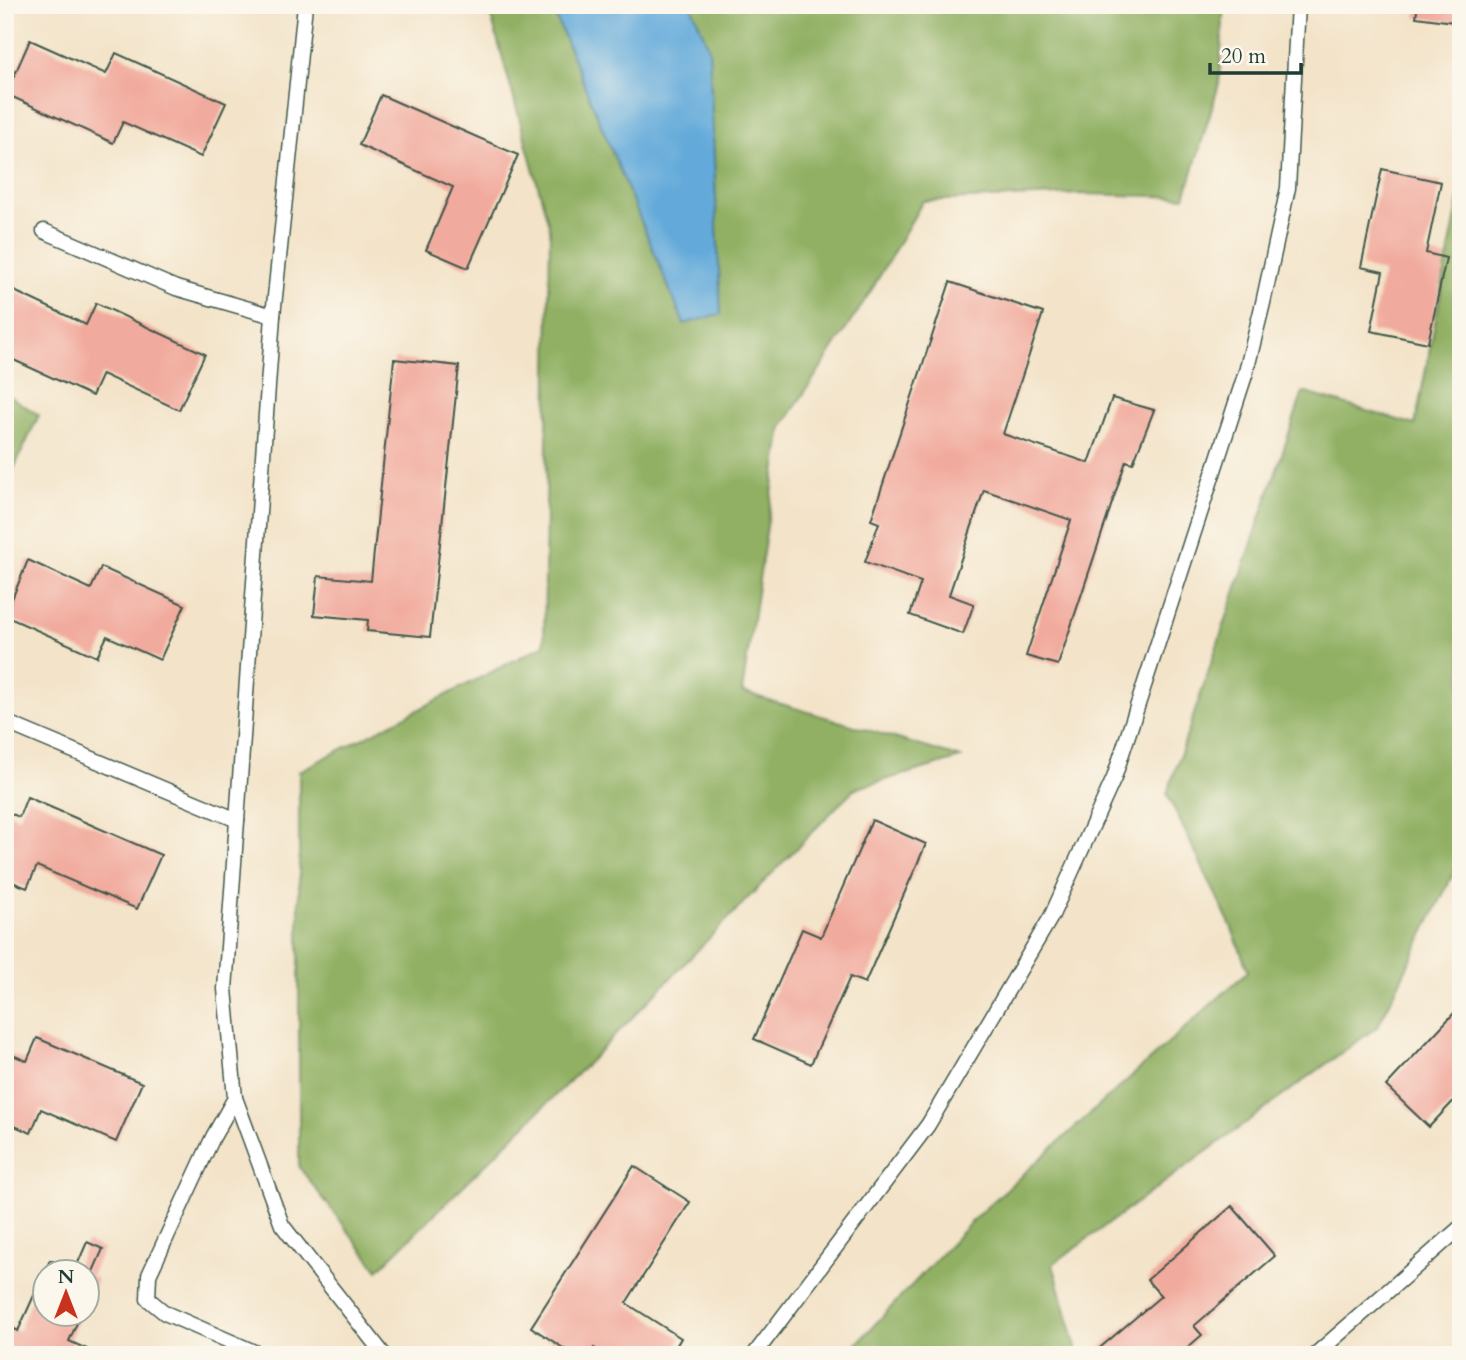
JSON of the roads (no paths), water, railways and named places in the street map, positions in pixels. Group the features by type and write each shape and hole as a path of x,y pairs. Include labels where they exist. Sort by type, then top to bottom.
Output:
{"lane":[{"path":"305,5 273,316 225,989 236,1098 282,1225 384,1355"},
{"path":"754,1355 928,1125 1051,917 1114,778 1246,372 1263,303 1288,188 1297,5"},
{"path":"44,232 176,288 273,316"},
{"path":"5,722 237,820"},
{"path":"236,1098 213,1137 149,1275 148,1299 165,1313 261,1355"},
{"path":"1315,1355 1461,1227"}],"water":[{"path":"551,5 691,5 709,48 721,314 684,324"}]}
